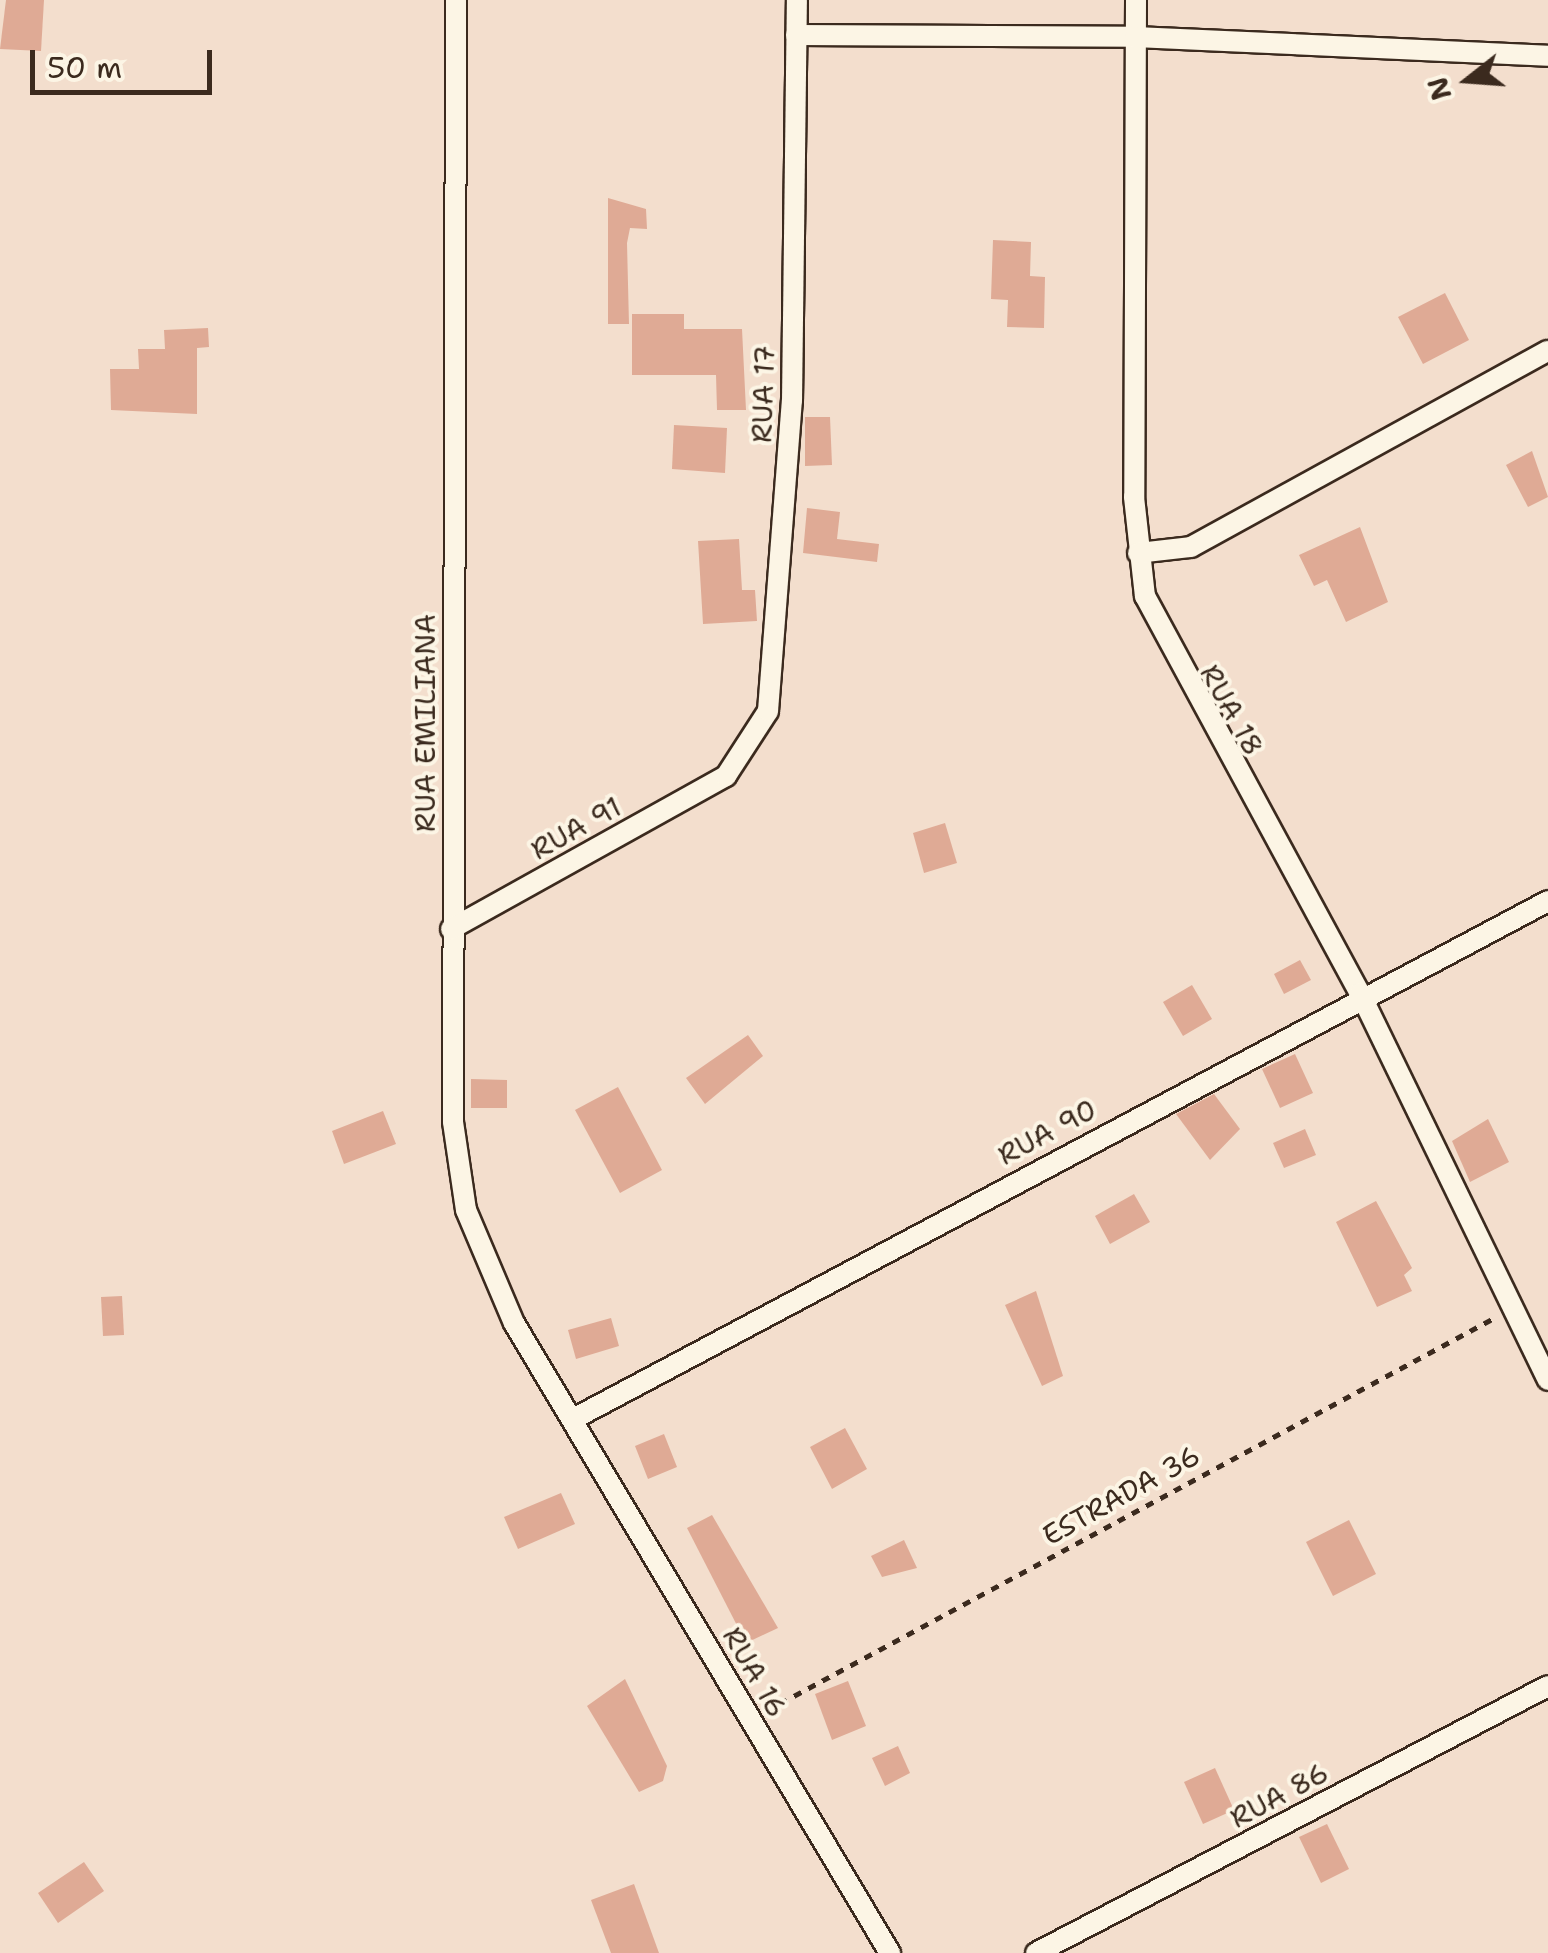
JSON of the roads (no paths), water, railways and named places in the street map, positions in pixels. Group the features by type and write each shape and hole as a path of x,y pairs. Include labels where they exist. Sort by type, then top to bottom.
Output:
{"street":[{"name":"RUA EMILIANA","path":"456,0 453,1122 466,1210 514,1323 575,1418"},
{"name":"RUA 17","path":"726,776 756,742 774,669 792,401 797,0"},
{"name":"RUA 18","path":"1136,0 1138,554 1164,643 1360,994 1548,1380"},
{"path":"796,36 1135,37 1548,56"},
{"path":"1138,554 1191,547 1548,351"},
{"name":"RUA 91","path":"452,929 726,776"},
{"name":"RUA 90","path":"575,1418 1360,994 1548,901"},
{"name":"RUA 16","path":"575,1418 890,1953"},
{"name":"RUA 86","path":"1036,1953 1548,1686"}]}
